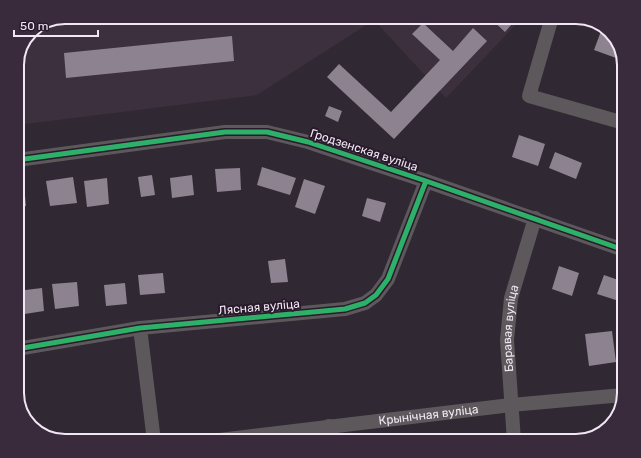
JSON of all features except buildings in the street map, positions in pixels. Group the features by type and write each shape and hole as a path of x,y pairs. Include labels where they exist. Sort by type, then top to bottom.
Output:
{"street":[{"path":"550,24 529,96 617,121"},
{"name":"Гродзенская вуліца","path":"24,159 225,132 268,132 308,142 426,180 617,247"},
{"name":"Лясная вуліца","path":"24,348 140,328 345,309 365,304 376,295 388,279 426,180"},
{"name":"Баравая вуліца","path":"513,434 507,340 511,298 535,218"},
{"path":"140,328 153,434"},
{"name":"Крынічная вуліца","path":"266,434 511,405 617,396"},
{"path":"329,426 330,434"}],"shaded area":[{"path":"65,24 368,24 257,95 24,124 25,54 32,40 44,29"},
{"path":"378,24 516,24 446,98"}],"cycle path":[{"path":"24,159 225,132 267,132 308,142 426,181 617,248"},
{"path":"24,348 140,328 345,309 365,303 376,295 388,279 426,181"}]}
